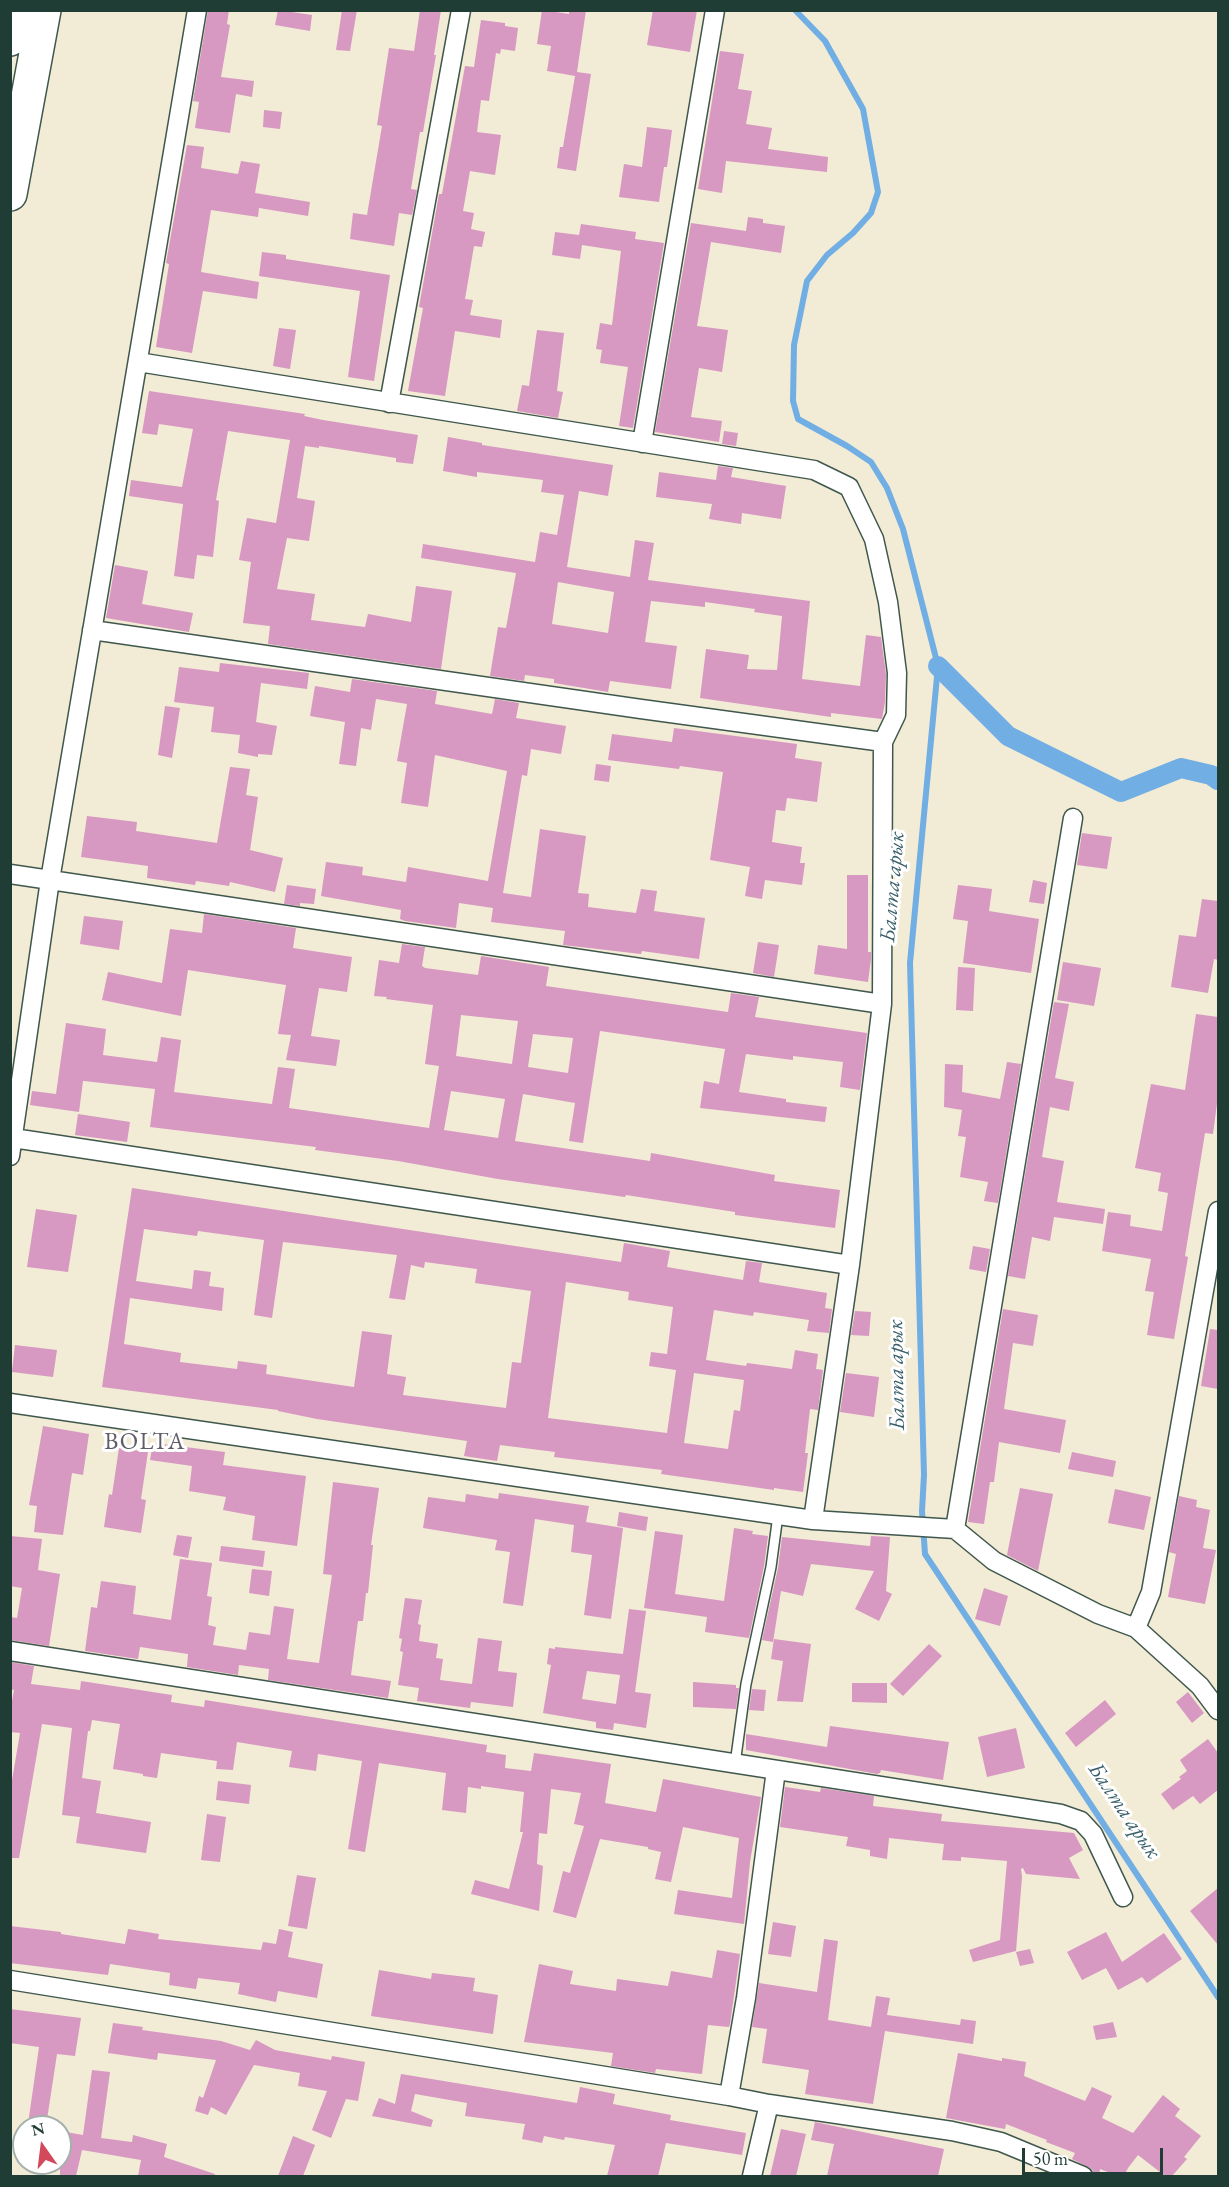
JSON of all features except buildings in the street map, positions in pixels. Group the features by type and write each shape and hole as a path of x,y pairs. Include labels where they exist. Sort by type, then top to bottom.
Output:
{"highway":[{"path":"10,39 16,10"},
{"path":"10,194 44,10"}],"street":[{"path":"197,10 50,880 12,1147 850,1265"},
{"path":"389,403 461,10"},
{"path":"642,443 715,10"},
{"path":"138,362 814,470 849,487 874,538 888,602 897,673 896,715 883,742 882,1004 850,1265 813,1520"},
{"path":"92,630 883,742"},
{"path":"955,1529 1073,818"},
{"path":"10,874 882,1004"},
{"path":"1136,1628 1151,1592 1218,1211"},
{"path":"10,1402 813,1520 955,1529 994,1561 1098,1614 1136,1628 1200,1686 1218,1710"},
{"path":"10,1651 1061,1814 1081,1821 1093,1833 1123,1897"},
{"path":"729,2096 747,1986 776,1770"},
{"path":"10,1980 770,2104 952,2131 1001,2142 1083,2176"},
{"path":"752,2176 770,2104"}],"lane":[{"path":"735,1764 746,1684 771,1567 778,1515"}],"waterway":[{"name":"Балта арык","path":"795,10 825,41 863,109 878,192 871,213 853,233 827,255 807,281 794,345 793,401 798,419 871,462 887,488 903,529 938,666 910,963 924,1475 922,1511 925,1554 1218,1997"},
{"name":"Балта арык","path":"938,666 1008,736 1121,792 1181,768 1211,775 1218,780"}],"district":[{"name":"BOLTA","path":"145,1442"}]}
